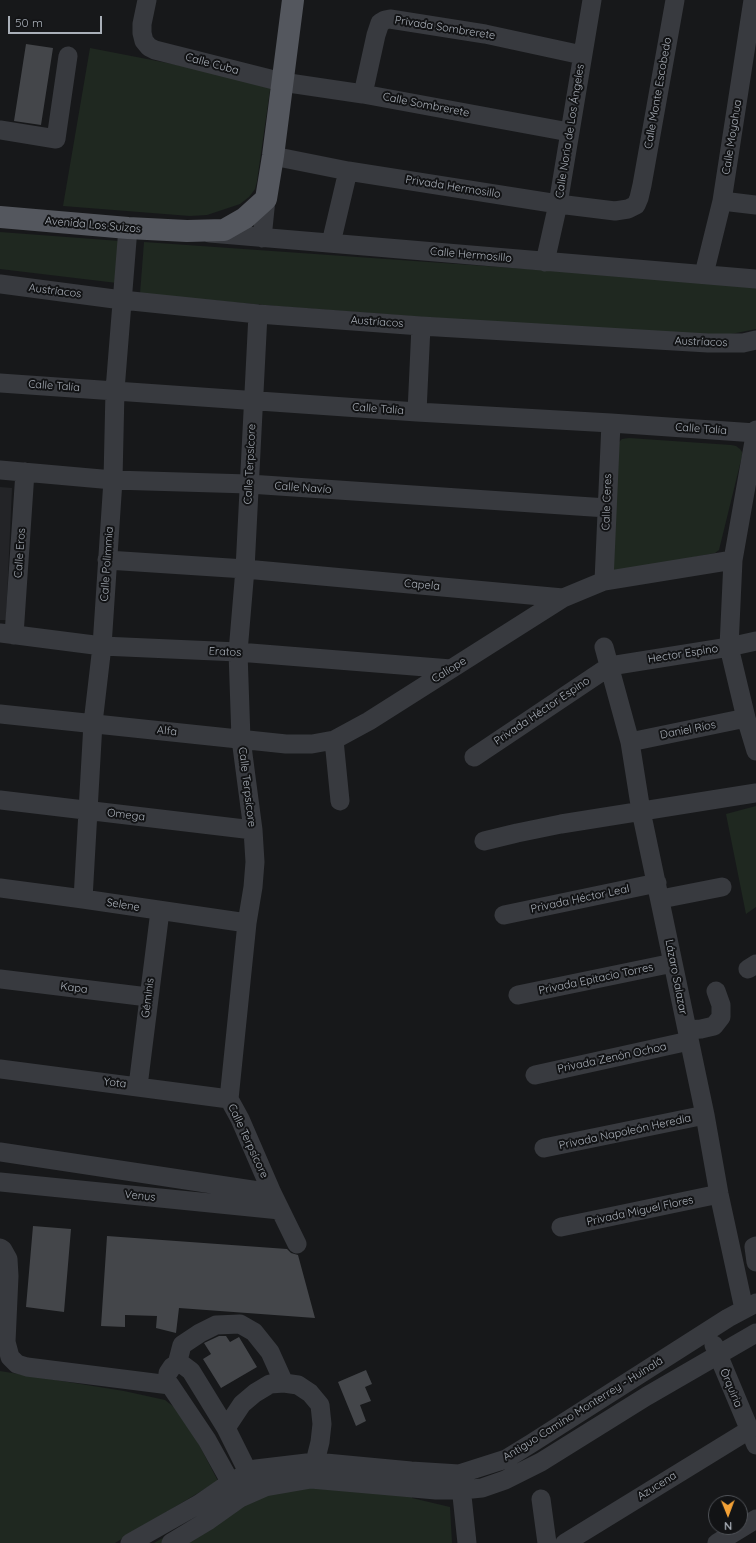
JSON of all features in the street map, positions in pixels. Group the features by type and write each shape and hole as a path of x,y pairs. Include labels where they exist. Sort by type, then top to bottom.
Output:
{"main road":[{"path":"266,198 274,156 293,0"},
{"name":"Avenida Los Suizos","path":"0,217 128,228 187,231 224,230 245,218 266,198"}],"street":[{"name":"Calle Cuba","path":"147,0 142,24 144,41 155,50 282,82"},
{"name":"Calle Noria de Los Ángeles","path":"545,262 558,204 592,0"},
{"name":"Calle Monte Escobedo","path":"558,204 615,211 628,209 636,205 642,185 675,0"},
{"name":"Calle Moyahua","path":"704,274 722,201 753,0"},
{"name":"Privada Sombrerete","path":"363,94 380,23 390,19 485,34 582,54"},
{"path":"0,130 56,139 68,56"},
{"name":"Calle Sombrerete","path":"282,82 363,94 569,132"},
{"name":"Privada Hermosillo","path":"274,156 348,171 558,204"},
{"path":"331,244 348,171"},
{"path":"262,238 266,198"},
{"path":"722,201 756,205"},
{"name":"Calle Polimmia","path":"83,899 93,723 102,646 112,480 115,390 128,228"},
{"name":"Calle Hermosillo","path":"187,231 545,262 756,278"},
{"name":"Austríacos","path":"0,284 122,300 258,314 421,326 708,343 743,343 756,340"},
{"name":"Calle Terpsícore","path":"258,314 245,569 238,652 241,739 253,830 255,862 254,887 247,923 229,1099 240,1119 276,1202 297,1244"},
{"path":"416,412 421,326"},
{"name":"Calle Talía","path":"0,383 416,412 756,432"},
{"name":"Calle Ceres","path":"604,581 611,423"},
{"path":"756,432 733,560 729,647 746,718 756,751"},
{"name":"Calle Navío","path":"0,470 112,480 249,484 607,508"},
{"name":"Calle Eros","path":"7,634 25,472"},
{"name":"Capela","path":"107,560 245,569 563,598 604,581 733,560"},
{"name":"Calíope","path":"334,740 369,721 563,598"},
{"name":"Eratos","path":"7,634 102,646 238,652 451,669"},
{"name":"Hector Espino","path":"610,666 729,647 756,641"},
{"name":"Lázaro Salazar","path":"604,647 630,742 641,811 705,1115 719,1194 750,1306"},
{"name":"Privada Héctor Espino","path":"474,757 610,666"},
{"name":"Alfa","path":"0,714 293,744 312,744 334,740"},
{"name":"Daniel Ríos","path":"630,742 746,718"},
{"path":"334,740 340,801"},
{"path":"484,841 517,832 553,825 756,793"},
{"name":"Omega","path":"0,800 253,830"},
{"name":"Privada Héctor Leal","path":"504,915 659,891 722,887"},
{"name":"Selene","path":"0,888 247,923"},
{"name":"Géminis","path":"138,1086 160,911"},
{"name":"Privada Epitacio Torres","path":"518,995 673,963"},
{"name":"Kapa","path":"0,979 148,997"},
{"name":"Privada Zenón Ochoa","path":"534,1075 688,1036 701,1029 714,1026 721,1018 721,1005 716,991"},
{"name":"Yota","path":"0,1069 229,1099"},
{"name":"Privada Napoleón Heredia","path":"544,1148 705,1115"},
{"name":"Venus","path":"0,1152 276,1202"},
{"name":"Venus","path":"0,1182 276,1202"},
{"name":"Privada Miguel Flores","path":"561,1227 719,1194"},
{"path":"756,1246 754,1247 756,1262"},
{"path":"0,1248 3,1250 8,1259 9,1276 5,1358 27,1367 170,1385"},
{"name":"Antiguo Camino Monterrey - Huinalá","path":"171,1543 209,1520 235,1490 248,1472 256,1469 313,1471 436,1490 461,1482 506,1459 709,1330 750,1306"},
{"path":"177,1364 182,1345 200,1333 216,1325 240,1324 254,1332 270,1352 284,1383"},
{"name":"Òrquiria","path":"709,1330 718,1356 752,1437"},
{"name":"Antiguo Camino Monterrey - Huinalá","path":"461,1482 482,1488 504,1480 541,1462 647,1396 756,1333"},
{"path":"235,1490 208,1440 170,1385 168,1378 169,1371 177,1364 183,1365 191,1371 226,1428 257,1490"},
{"path":"226,1428 242,1404 255,1393 270,1384 284,1383 298,1385 310,1393 320,1405 322,1424 320,1442 313,1471"},
{"name":"Azucena","path":"566,1543 752,1437"},
{"path":"532,1443 530,1451 532,1456 535,1460 541,1462"},
{"name":"Antiguo Camino Monterrey - Huinalá","path":"130,1543 199,1504 235,1490 257,1490 313,1471"},
{"path":"461,1482 467,1543"},
{"path":"541,1499 548,1543"},
{"path":"717,1543 756,1519"}],"shaded area":[{"path":"90,48 271,83 257,181 255,189 249,197 240,204 207,215 190,216 63,206"},
{"path":"0,232 120,241 117,283 0,269"},
{"path":"144,242 756,285 756,329 711,338 287,307 140,294"},
{"path":"629,438 731,445 740,449 742,456 719,550 715,553 613,572 617,444 622,439"},
{"path":"0,487 12,488 6,620 0,620"},
{"path":"756,806 756,907 746,914 726,814"},
{"path":"0,1371 124,1391 165,1400 183,1414 218,1481 115,1543 0,1543"},
{"path":"255,1485 415,1486 412,1498 450,1507 452,1543 154,1543"}],"building":[{"path":"26,44 53,48 41,125 14,121"},
{"path":"33,1226 71,1229 64,1312 26,1307"},
{"path":"107,1236 287,1249 291,1253 298,1255 315,1318 179,1308 176,1333 156,1328 157,1316 125,1315 125,1327 101,1326"},
{"path":"219,1336 226,1336 230,1342 239,1337 257,1367 221,1388 203,1359 211,1354 204,1343"},
{"path":"366,1370 372,1384 365,1387 371,1401 360,1405 366,1421 356,1426 338,1382"}]}
